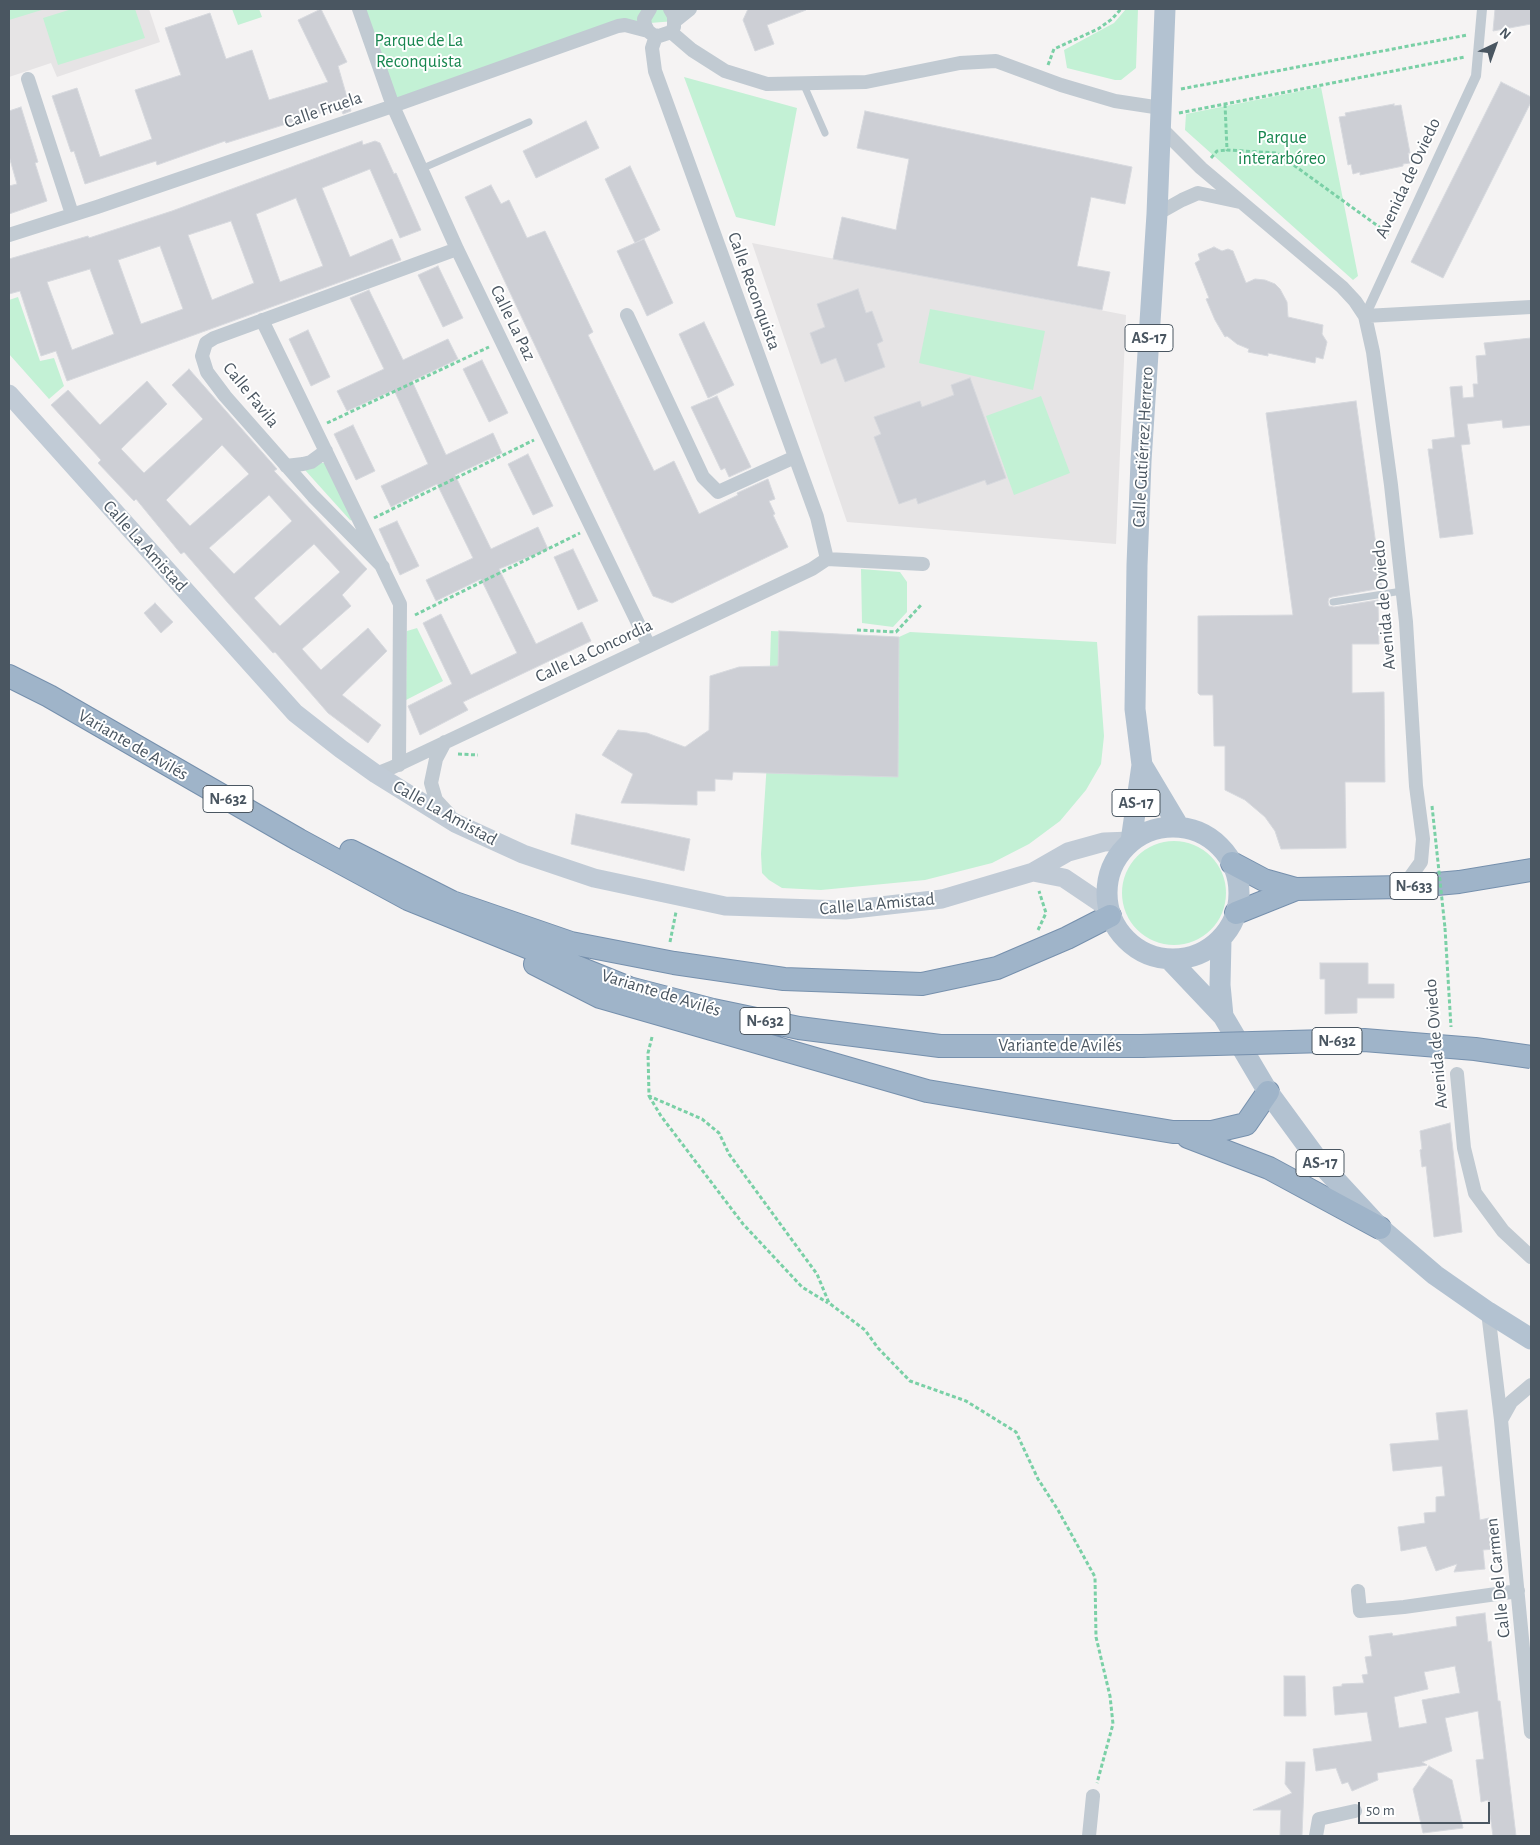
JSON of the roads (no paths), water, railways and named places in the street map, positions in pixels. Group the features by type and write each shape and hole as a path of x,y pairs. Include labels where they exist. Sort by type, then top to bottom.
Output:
{"highway":[{"name":"Variante de Avilés","path":"9,676 49,696 299,840 408,899 630,988 713,1010 799,1028 940,1046 1141,1046 1364,1040 1476,1048 1531,1057"},
{"path":"49,696 187,761 324,838 452,902 571,942 674,963 784,979 922,984 997,968 1067,938 1109,912"},
{"name":"N-633","path":"1232,863 1264,880 1296,889 1403,887 1459,882 1531,870"},
{"name":"N-633","path":"1236,913 1296,889"},
{"path":"408,899 600,997 927,1091 1173,1132 1212,1132 1246,1124 1268,1092"},
{"path":"1173,1132 1269,1168 1380,1228"}],"main road":[{"name":"Calle Gutiérrez Herrero","path":"1142,765 1135,710 1138,556 1141,461 1157,214 1165,9"},
{"name":"Calle La Amistad","path":"9,394 295,713 376,774 456,823 523,854 594,878 725,906 845,910 942,899 1032,872 1068,852 1104,842 1131,842"},
{"name":"AS-17","path":"1142,765 1179,827"},
{"name":"AS-17","path":"1131,842 1142,765"},
{"name":"AS-17","path":"1179,827 1200,832 1217,843 1232,863 1240,890 1236,913 1231,926 1221,940 1208,950 1192,957 1170,960 1147,955 1135,948 1121,934 1109,912 1107,884 1114,862 1121,851 1131,842 1143,833 1158,828 1179,827"},
{"name":"Calle La Amistad","path":"1032,872 1064,878 1109,912"},
{"name":"AS-17","path":"1221,940 1220,985 1223,1016"},
{"name":"AS-17","path":"1170,960 1223,1016 1268,1092 1320,1163 1380,1228 1435,1275 1531,1340"}],"street":[{"name":"Calle La Paz","path":"359,9 393,106 457,249 649,646"},
{"name":"Calle Reconquista","path":"650,9 644,18 644,25 652,33 652,48 656,71 817,517 827,559"},
{"path":"652,33 665,35 672,21 690,9"},
{"name":"Avenida de Oviedo","path":"1365,316 1476,76 1482,9"},
{"path":"672,21 692,50 725,70 767,84 866,82 960,63 996,60 1043,78 1115,100 1161,111"},
{"name":"Calle Fruela","path":"9,235 393,106 618,26 626,25 652,33"},
{"path":"28,79 72,214"},
{"name":"Avenida de Oviedo","path":"1161,111 1201,168 1342,287 1365,316 1373,352 1391,485 1402,591 1416,786 1423,840 1421,862 1403,887"},
{"name":"Avenida de Oviedo","path":"1157,214 1198,193 1242,202"},
{"name":"Calle Favila","path":"382,568 313,496 225,396 207,372 202,356 206,343 214,338 457,249"},
{"path":"1365,316 1531,307"},
{"path":"627,315 703,477 718,492 795,457"},
{"name":"Calle Favila","path":"262,320 400,604 398,765"},
{"path":"286,466 311,462 326,451"},
{"path":"827,559 923,564"},
{"name":"Calle La Concordia","path":"376,774 812,569 827,559"},
{"path":"445,742 436,759 431,783 436,800 456,823"},
{"name":"Avenida de Oviedo","path":"1457,1074 1464,1148 1475,1193 1503,1231 1531,1257"},
{"name":"Calle Del Carmen","path":"1488,1312 1529,1684 1531,1732"},
{"path":"1501,1420 1511,1402 1531,1385"},
{"path":"1358,1591 1360,1611 1404,1607 1518,1591"},
{"path":"1089,1836 1093,1796"},
{"path":"1316,1836 1319,1819 1355,1810"}],"lane":[{"path":"804,83 825,133"},
{"path":"421,169 529,122"},
{"path":"1333,602 1402,591"}],"park label":[{"name":"Parque de La Reconquista","path":"419,51"},
{"name":"Parque interarbóreo","path":"1282,148"}]}
